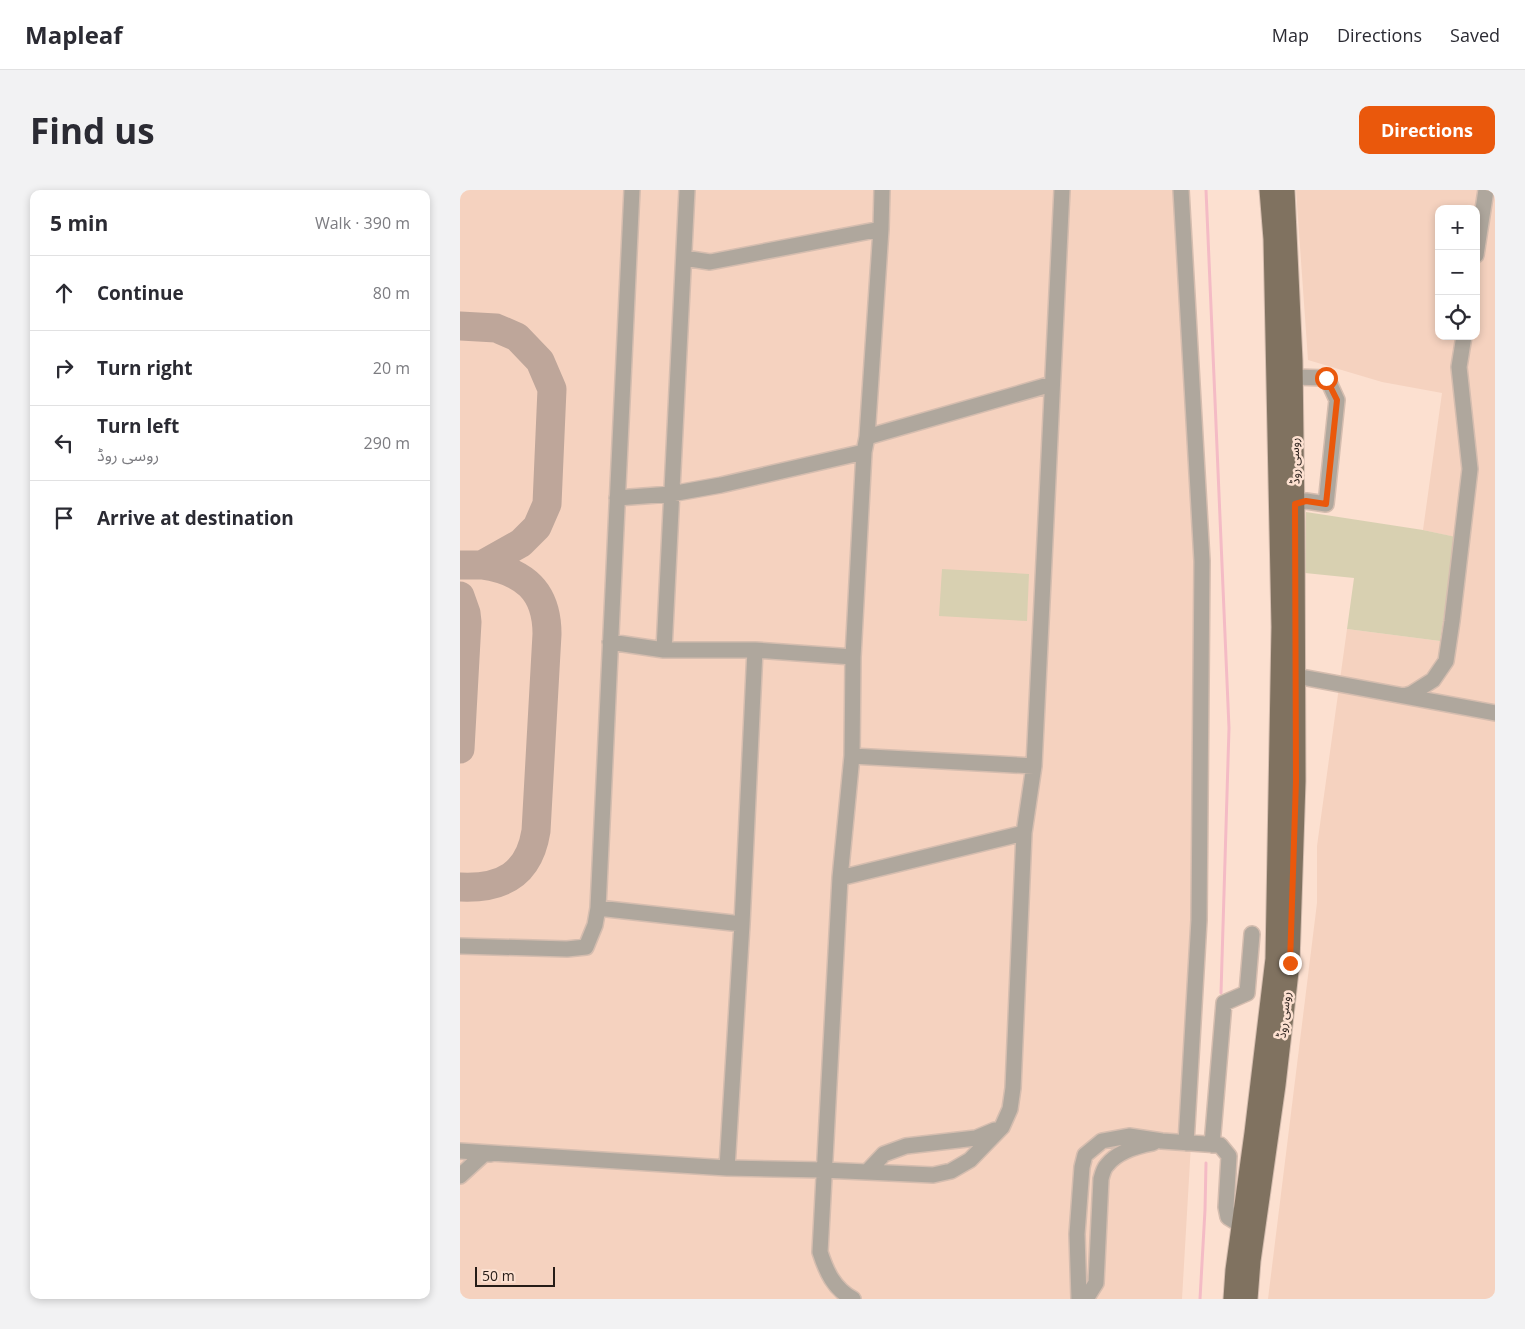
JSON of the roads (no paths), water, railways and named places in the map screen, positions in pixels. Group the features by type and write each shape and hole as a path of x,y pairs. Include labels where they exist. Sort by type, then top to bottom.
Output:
{"main road":[{"name":"روسی روڈ","path":"1248,1299 1251,1261 1276,1085 1290,963 1296,781 1295,504 1269,190"},
{"name":"روسی روڈ","path":"1233,1299 1235,1270 1261,1081 1275,959 1288,233 1285,190"}],"lane":[{"path":"460,946 567,950 586,947 595,925 598,908 632,190"},
{"path":"664,650 687,190"},
{"path":"853,1299 847,1296 827,1275 820,1252 840,878 852,756 853,656 864,452 867,437 882,190"},
{"path":"460,1151 727,1168 933,1175 951,1171 970,1160 1002,1128 1010,1109 1013,1088 1024,833 1034,766 1062,190"},
{"path":"1181,190 1202,561 1199,920 1186,1143"},
{"path":"1477,250 1486,190"},
{"path":"684,258 710,262 881,229"},
{"path":"1404,696 1411,694 1433,680 1446,660 1470,469 1459,367 1463,340"},
{"path":"1285,377 1326,378 1337,400 1326,504 1306,501 1295,504"},
{"path":"867,437 1052,384"},
{"path":"617,498 671,494 721,485 864,452"},
{"path":"610,642 664,650 754,650 853,656"},
{"path":"727,1168 742,924 754,650"},
{"path":"1296,676 1495,713"},
{"path":"852,756 1034,766"},
{"path":"840,878 1024,833"},
{"path":"598,908 742,924"},
{"path":"1212,1145 1224,1004 1247,993 1252,934"},
{"path":"867,1172 884,1154 906,1146 976,1138 1002,1128"},
{"path":"1079,1299 1077,1234 1082,1168 1085,1155 1102,1140 1129,1136 1162,1141 1220,1145 1229,1156 1226,1207 1228,1217 1241,1225"},
{"path":"1086,1299 1096,1283 1101,1179 1106,1165 1124,1152 1143,1144 1162,1141"},
{"path":"460,1176 484,1154 497,1154"}],"waterway":[{"path":"1206,190 1229,728 1221,993"},
{"path":"1200,1299 1206,1163"}]}
